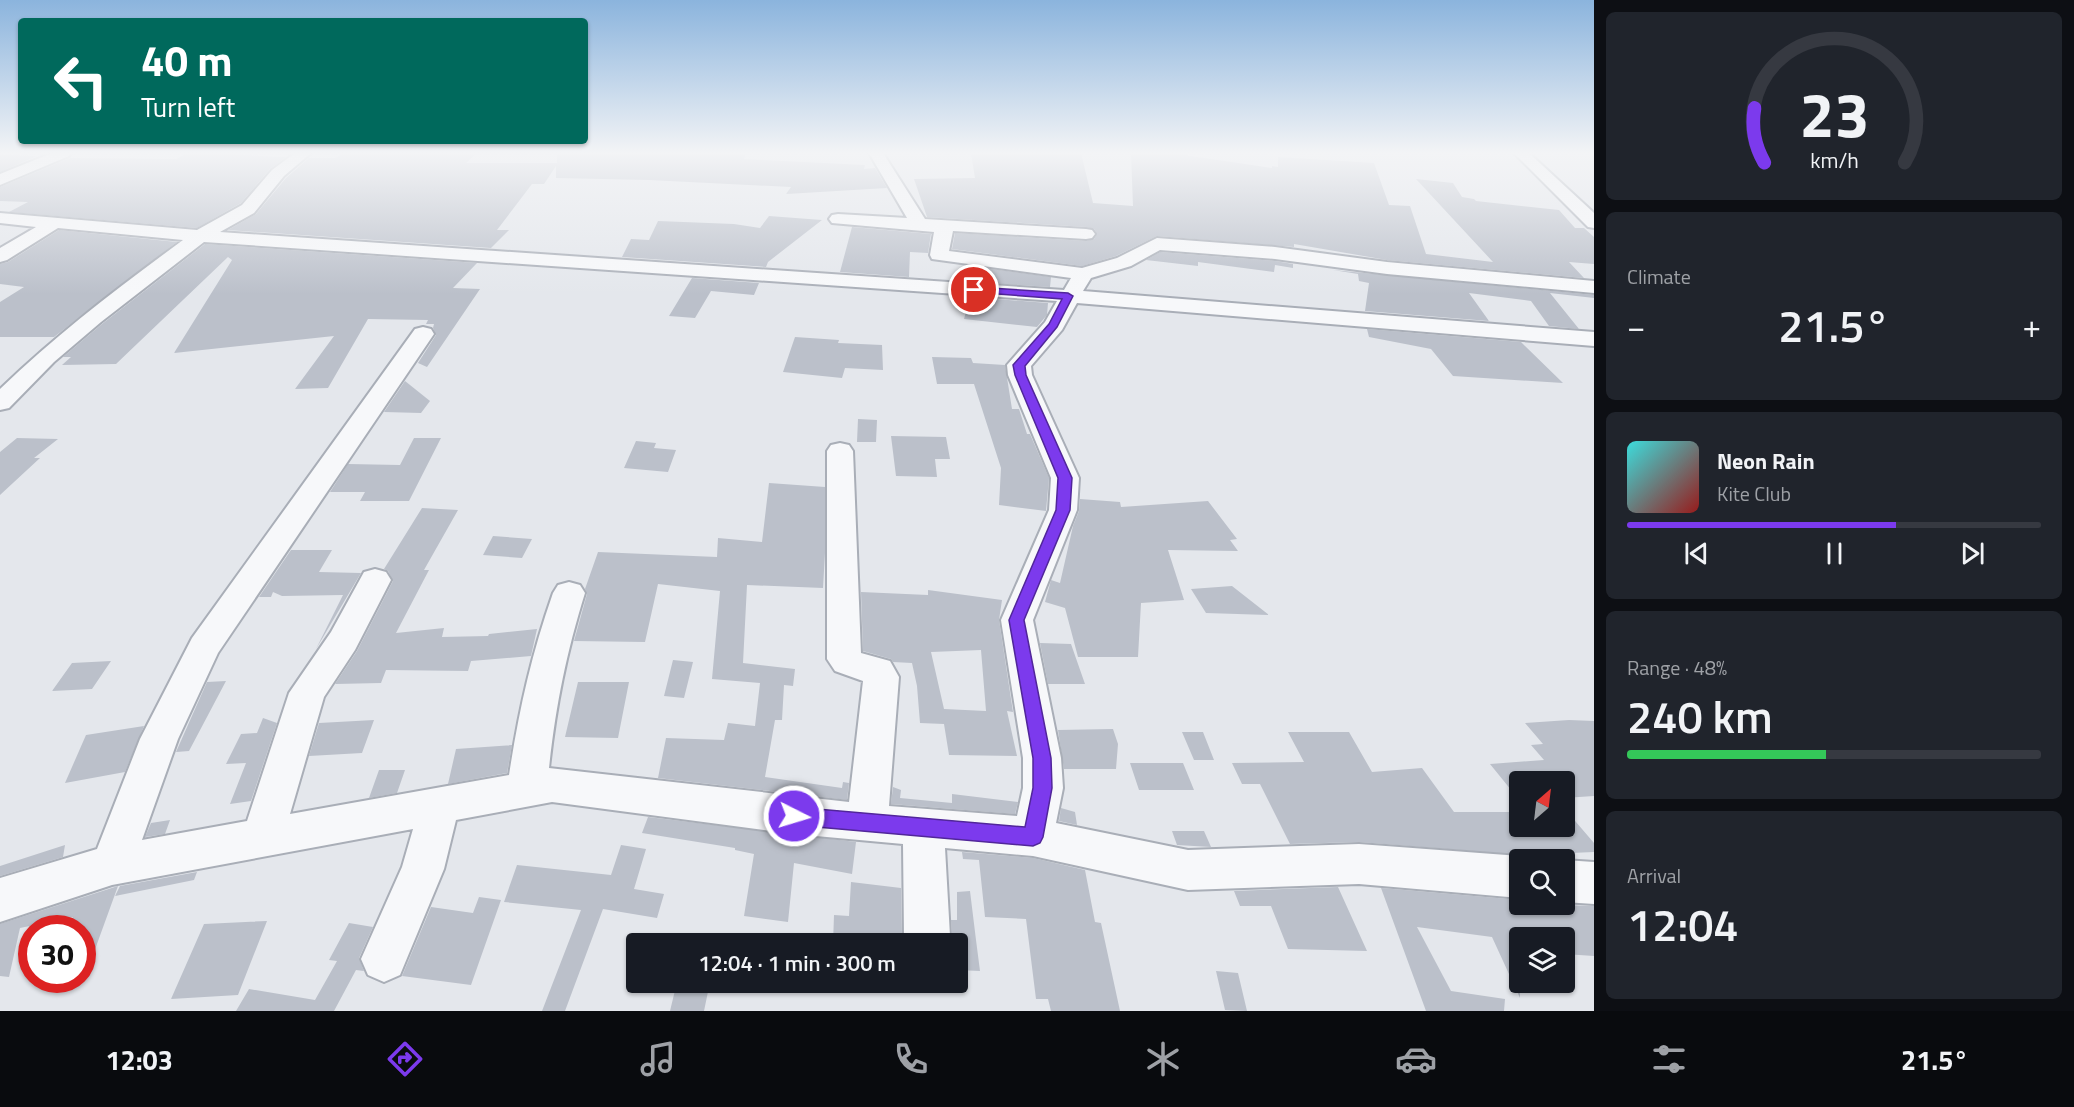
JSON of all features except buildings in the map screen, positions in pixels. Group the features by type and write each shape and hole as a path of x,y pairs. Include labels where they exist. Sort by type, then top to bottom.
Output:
{"street":[{"path":"0,403 62,343 200,236 248,209 255,200"},
{"path":"905,200 919,223 944,229 939,255 1083,274 1124,262 1158,244 1275,253 1387,268 1594,287"},
{"path":"1570,200 1594,223"},
{"path":"0,218 200,236 1068,296 1594,339"},
{"path":"838,219 1086,234"},
{"path":"0,256 56,222"},
{"path":"1033,837 1042,788 1042,758 1017,620 1063,510 1065,478 1020,375 1019,365 1054,325 1068,296 1083,274"},
{"path":"112,865 159,739 204,647 423,334"},
{"path":"840,452 844,659 849,664 878,671 881,677 867,822"},
{"path":"264,836 307,693 343,641 375,580"},
{"path":"527,788 537,713 551,646 569,593"},
{"path":"0,900 112,865 552,785 794,816 1033,837 1188,870 1359,864 1509,876"},
{"path":"384,959 423,869 440,804"},
{"path":"923,827 927,933"},
{"path":"1575,882 1594,883"}],"route":[{"path":"794,816 1033,837 1042,788 1042,758 1017,620 1063,510 1065,478 1020,375 1019,365 1054,325 1068,296 974,290"}]}
